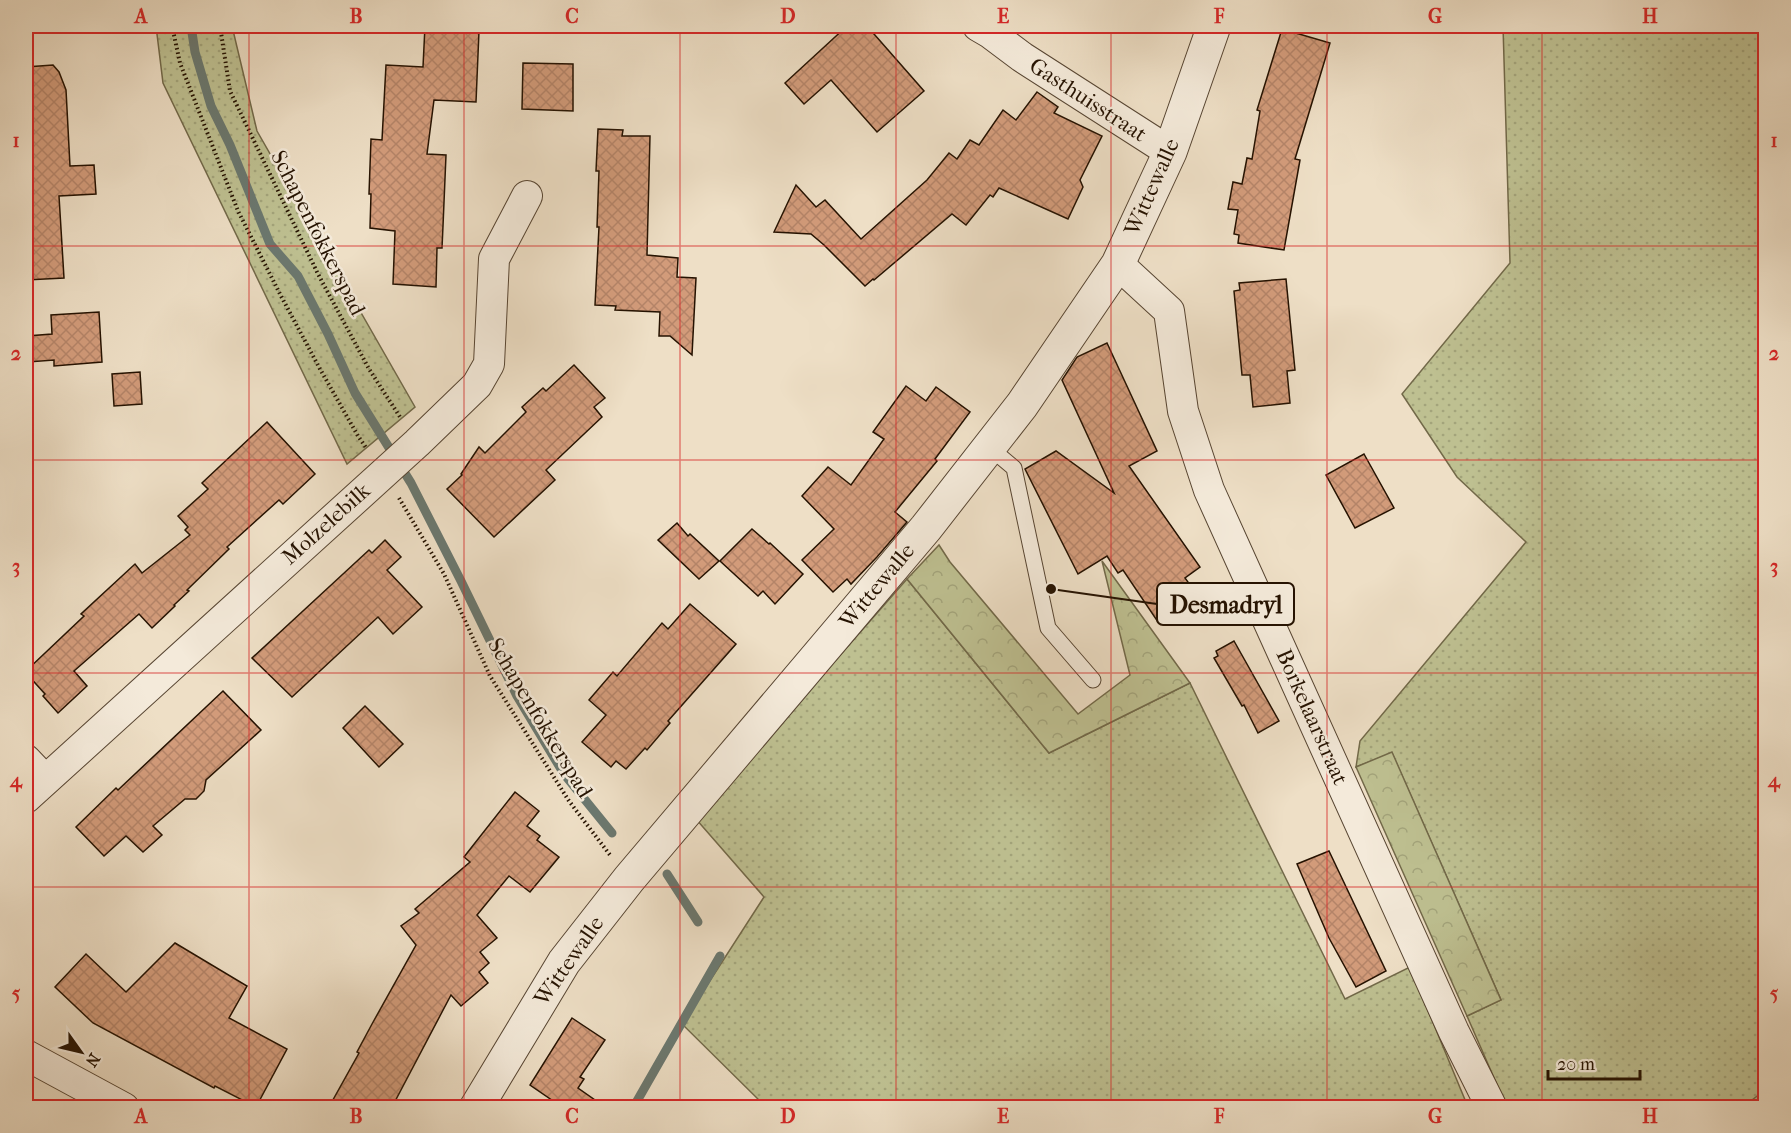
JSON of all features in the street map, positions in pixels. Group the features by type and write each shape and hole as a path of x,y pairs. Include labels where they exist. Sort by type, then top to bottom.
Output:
{"street":[{"name":"Gasthuisstraat","path":"978,26 1170,152"},
{"name":"Wittewalle","path":"476,1107 564,962 628,879 926,528 1022,405 1118,264 1170,152 1214,26"},
{"name":"Molzelebilk","path":"32,780 401,457 477,385 489,364 494,259 527,196"},
{"name":"Borkelaarstraat","path":"1118,264 1169,310 1183,411 1209,490 1455,1032 1492,1107"},
{"path":"26,1055 124,1107"}],"lane":[{"path":"989,447 1014,468 1048,628 1093,681"}],"path":[{"path":"172,26 180,63 238,211 281,296 358,436 401,457"},
{"name":"Schapenfokkerspad","path":"220,26 230,91 318,274 369,369 444,574 490,676 569,801 628,879"}],"green space":[{"path":"156,26 232,26 257,131 415,407 347,464 163,83"},
{"path":"1503,26 1765,26 1765,1107 1509,1107 1505,1103 1467,1016 1501,1000 1392,753 1356,767 1360,741 1526,542 1457,477 1402,394 1510,263"},
{"path":"939,545 950,562 1078,714 1130,675 1102,561 1190,683 1049,753 907,579"},
{"path":"907,579 1049,753 1190,683 1345,999 1410,967 1468,1107 766,1107 682,1024 764,897 696,819"},
{"path":"1392,752 1501,1000 1467,1016 1356,767"},
{"path":"1765,1090 1765,1107 1743,1107"}],"building":[{"path":"425,26 455,26 455,30 479,31 476,102 434,100 427,154 446,155 442,248 437,248 436,287 393,284 395,231 370,228 371,139 382,140 386,65 423,67"},
{"path":"847,26 867,26 924,91 877,132 831,80 804,104 785,83"},
{"path":"1282,29 1330,43 1295,159 1300,160 1284,250 1238,243 1239,235 1234,234 1238,210 1228,209 1233,182 1242,184 1247,158 1252,159 1260,111 1257,110"},
{"path":"523,63 573,64 573,111 522,109"},
{"path":"53,65 59,72 66,90 70,166 94,165 96,194 59,196 64,278 26,280 26,67"},
{"path":"1037,92 1058,107 1054,113 1102,136 1080,180 1083,187 1068,219 999,188 993,197 990,195 966,225 952,214 865,286 811,234 774,232 796,185 816,207 825,200 861,239 927,180 949,153 957,159 970,140 979,145 1003,110 1016,120"},
{"path":"598,129 623,130 622,136 650,136 647,255 678,258 677,277 696,278 692,355 670,336 659,336 660,312 615,310 616,306 595,305 599,227 597,227 599,171 596,171"},
{"path":"1286,279 1295,370 1287,371 1290,403 1253,407 1250,375 1242,375 1234,291 1240,290 1239,283"},
{"path":"99,312 102,362 54,366 54,360 28,362 27,336 52,334 51,315"},
{"path":"1107,343 1157,451 1129,466 1200,567 1185,578 1193,589 1176,602 1179,608 1158,622 1123,570 1118,573 1107,556 1078,574 1025,469 1056,451 1114,493 1062,380 1077,357"},
{"path":"574,365 605,398 594,407 602,417 546,470 555,480 494,537 447,489 462,475 479,447 485,453 526,412 522,407 543,388 546,391"},
{"path":"140,372 142,404 114,406 112,374"},
{"path":"906,386 926,401 936,387 970,412 935,459 937,461 895,512 907,522 851,584 847,579 833,592 802,560 834,529 802,496 828,467 851,485 884,439 873,432"},
{"path":"267,422 315,474 283,504 279,500 227,547 229,549 152,628 139,614 74,671 87,686 58,713 26,671 84,616 81,614 135,564 142,573 190,535 185,530 188,527 178,516 208,489 202,483"},
{"path":"1364,454 1394,508 1355,528 1326,475"},
{"path":"677,523 688,536 690,534 719,561 699,579 658,540"},
{"path":"752,529 803,574 775,604 763,591 758,596 720,561"},
{"path":"385,540 401,557 387,570 422,607 393,634 378,617 292,697 252,658 369,550 372,553"},
{"path":"690,604 736,644 668,721 670,723 647,750 645,748 626,769 616,761 611,767 582,742 606,715 589,700 613,672 617,676 662,623 668,629"},
{"path":"1234,641 1279,721 1258,733 1244,705 1242,706 1214,658 1218,656 1216,651"},
{"path":"223,691 261,730 206,780 204,791 196,799 185,799 153,826 162,835 143,852 126,836 104,856 76,827"},
{"path":"365,706 403,744 379,767 343,728"},
{"path":"515,792 539,811 527,826 540,836 537,840 559,857 530,892 509,876 477,915 497,938 480,952 489,963 479,972 488,983 461,1006 451,995 392,1107 329,1107 416,945 401,926 419,913 415,909 470,862 464,857"},
{"path":"1329,851 1386,971 1356,987 1329,938 1297,864"},
{"path":"175,943 247,986 229,1018 287,1049 256,1107 215,1086 214,1088 93,1023 55,987 86,954 126,992"},
{"path":"572,1018 605,1040 580,1077 584,1079 578,1088 605,1107 562,1107 530,1085"}],"waterway":[{"path":"191,26 195,52 211,106 230,145 270,244 298,276 355,393 411,483 517,696 564,774 612,833"},
{"path":"667,874 698,922"},
{"path":"633,1108 720,956"}],"place":[{"name":"Desmadryl","path":"1051,589"}]}
